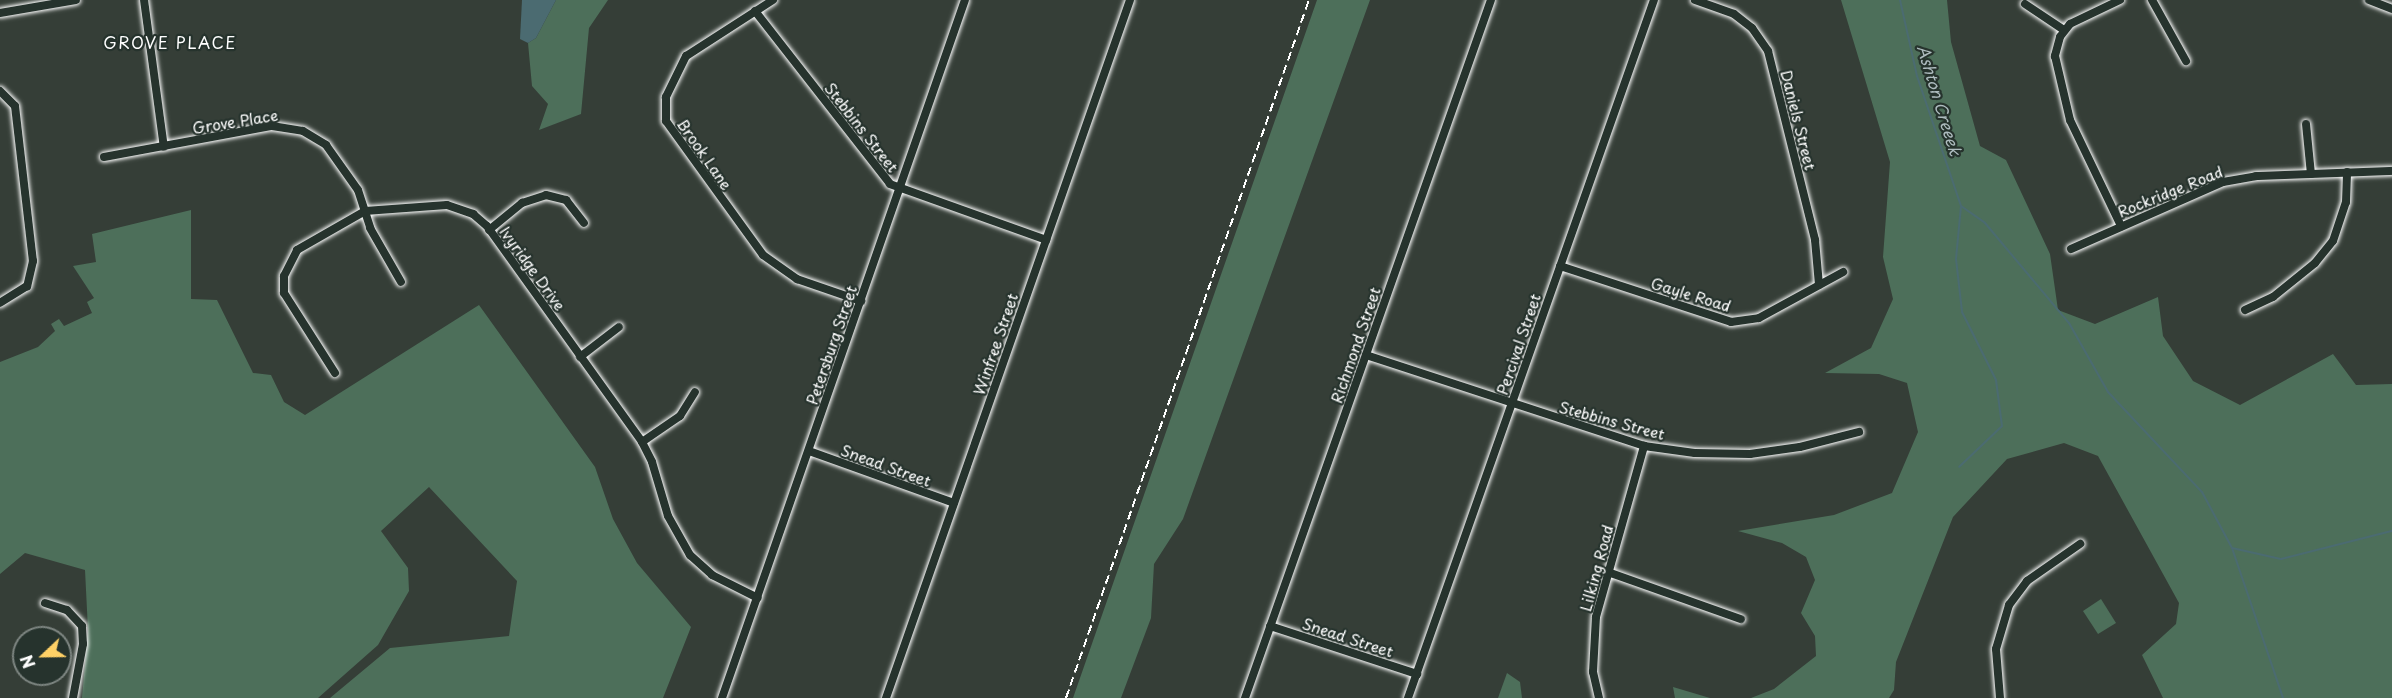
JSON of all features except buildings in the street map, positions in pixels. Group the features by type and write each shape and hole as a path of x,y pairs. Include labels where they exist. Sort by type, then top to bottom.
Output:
{"street":[{"path":"0,13 75,0"},
{"path":"144,0 164,147"},
{"name":"Brook Lane","path":"773,0 699,44 680,63 666,97 666,122 763,255 797,279 861,301"},
{"name":"Petersburg Street","path":"722,698 965,0"},
{"name":"Winfree Street","path":"886,698 1130,0"},
{"name":"Richmond Street","path":"1245,698 1491,0"},
{"name":"Percival Street","path":"1408,698 1654,0"},
{"name":"Daniels Street","path":"1695,0 1734,14 1752,29 1768,51 1815,240 1819,285"},
{"path":"2121,0 2077,18 2064,30 2055,56 2063,98 2086,158 2121,226"},
{"path":"2152,0 2186,61"},
{"path":"2368,0 2392,9"},
{"path":"2025,4 2064,30"},
{"name":"Stebbins Street","path":"755,11 885,180 900,190 1046,240"},
{"path":"0,91 15,106 33,261 27,286 0,303"},
{"path":"2306,124 2311,174"},
{"name":"Grove Place","path":"104,157 289,126 326,145 358,190 370,228 401,282"},
{"name":"Rockridge Road","path":"2071,249 2223,182 2311,174 2392,171"},
{"path":"2245,310 2273,297 2314,263 2333,242 2344,210 2348,172"},
{"path":"489,230 522,203 546,195 566,200 584,223"},
{"name":"Ivyridge Drive","path":"335,373 308,328 289,306 284,276 297,250 365,211 447,205 472,214 489,230 642,442 652,462 668,516 681,543 712,575 758,598"},
{"name":"Gayle Road","path":"1560,266 1731,322 1759,318 1843,272"},
{"path":"580,357 619,327"},
{"name":"Stebbins Street","path":"1366,354 1511,405 1644,446 1695,453 1750,453 1800,447 1859,432"},
{"path":"642,442 680,416 695,392"},
{"name":"Lilking Road","path":"1599,698 1593,672 1596,617 1644,446"},
{"name":"Snead Street","path":"809,451 954,503"},
{"path":"2000,698 1996,649 2009,605 2027,580 2080,544"},
{"path":"1608,572 1741,619"},
{"path":"45,603 68,610 82,626 83,644 73,698"},
{"name":"Snead Street","path":"1270,626 1417,674"}],"green space":[{"path":"556,0 608,0 589,28 581,114 539,130 548,104 532,86 528,43 536,38"},
{"path":"1317,0 1370,0 1183,519 1154,564 1151,618 1121,698 1073,698"},
{"path":"1841,0 1947,0 1951,42 1980,146 2006,160 2050,254 2058,310 2095,324 2158,297 2163,336 2193,381 2240,405 2333,354 2356,385 2392,384 2392,698 2163,698 2142,655 2176,624 2179,603 2098,456 2064,443 2007,459 1953,517 1896,662 1894,690 1889,698 1751,698 1774,689 1816,656 1815,636 1801,613 1815,580 1806,557 1782,543 1738,531 1834,515 1892,493 1918,432 1907,383 1879,374 1825,373 1871,348 1893,299 1883,257 1890,162"},
{"path":"191,210 191,299 217,300 253,373 271,375 284,402 305,415 479,305 595,467 613,519 637,563 691,627 663,698 330,698 390,648 509,636 517,581 429,487 381,531 408,568 409,591 378,645 318,698 82,698 88,630 85,570 25,553 0,574 0,362 38,347 55,331 51,324 59,319 64,326 92,313 87,302 94,298 73,266 96,262 92,234"},
{"path":"2101,599 2116,623 2098,634 2083,611"},
{"path":"1507,673 1520,682 1522,698 1498,698"},
{"path":"1673,687 1710,698 1675,698"}],"water":[{"path":"522,0 556,0 536,38 528,43 520,39"}],"waterway":[{"name":"Ashton Creeek","path":"1900,0 1917,76 1961,206 1956,259 1962,312 1996,380 2002,426 1959,467"},
{"path":"1961,206 1985,223 2069,323 2108,392 2202,492 2232,548 2283,698"},
{"path":"2232,548 2281,559 2392,531"}],"railway":[{"path":"1066,698 1309,0"}],"district":[{"name":"GROVE PLACE","path":"170,42"}]}
